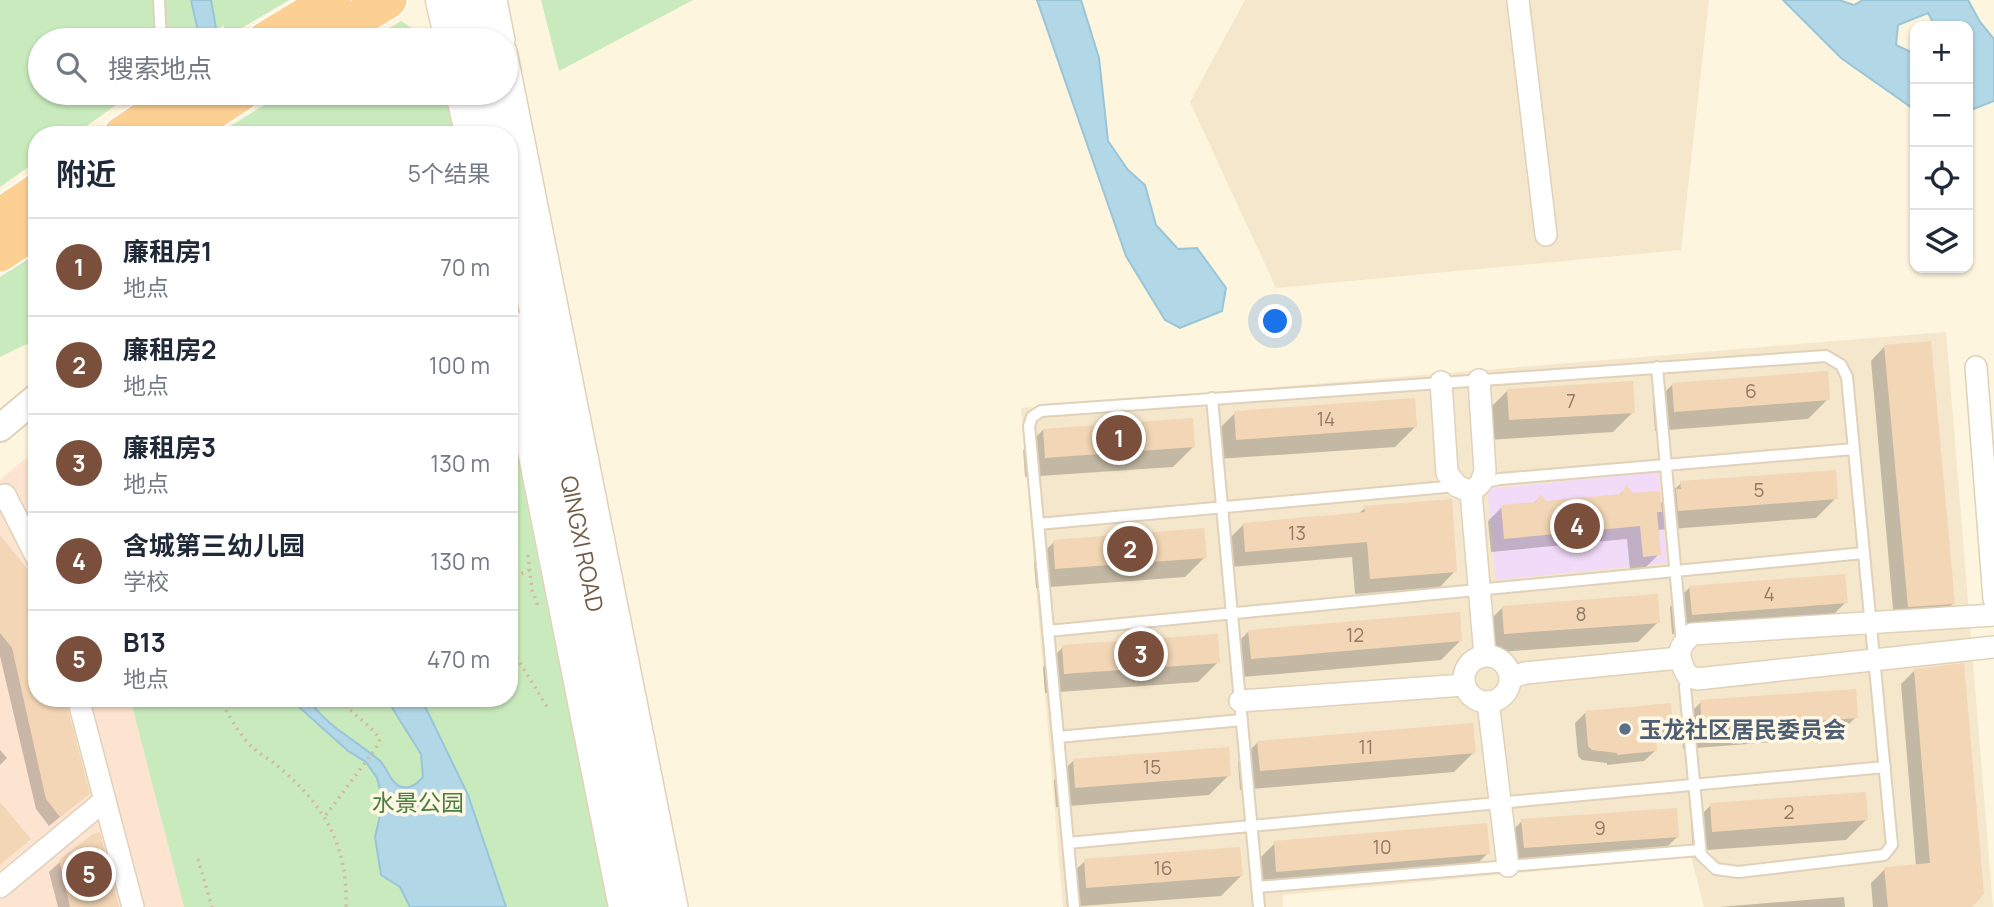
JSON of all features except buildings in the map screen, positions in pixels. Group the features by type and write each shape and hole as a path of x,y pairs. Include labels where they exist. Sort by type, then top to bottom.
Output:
{"highway":[{"path":"286,28 332,0"},
{"path":"342,28 388,0"},
{"path":"136,126 167,105"},
{"path":"190,126 222,105"},
{"path":"0,217 28,198"},
{"path":"0,253 28,234"}],"main road":[{"path":"442,0 448,28"},
{"path":"473,0 479,28"},
{"path":"466,105 470,126"},
{"path":"494,105 498,126"},
{"name":"QINGXI ROAD","path":"518,223 656,907"},
{"name":"QINGXI ROAD","path":"518,370 625,907"}],"street":[{"path":"496,0 502,28"},
{"path":"1518,0 1546,235"},
{"path":"517,105 677,907"},
{"path":"1976,367 1994,599"},
{"path":"1479,380 1485,471 1470,487 1485,656"},
{"path":"1441,382 1447,473 1470,487"},
{"path":"0,428 28,405"},
{"path":"0,499 5,495 28,540"},
{"path":"1682,659 1692,634 1994,615"},
{"path":"1682,659 1697,679 1994,647"},
{"path":"1485,656 1504,664 1510,678 1502,697 1488,702 1473,698 1464,685 1464,677 1471,663 1485,656"},
{"path":"1510,678 1525,673 1682,659"},
{"path":"1241,711 1464,685"},
{"path":"1488,702 1508,866"},
{"path":"80,707 133,907"},
{"path":"0,887 105,800"}],"lane":[{"path":"159,0 160,28"},
{"path":"1074,907 1029,426 1032,417 1041,411 1826,356 1840,365 1847,377 1892,845 1884,855 1738,872 1716,869 1700,855 1657,368"},
{"path":"1212,398 1259,907"},
{"path":"1038,524 1470,487 1500,479 1854,449"},
{"path":"1048,631 1864,553"},
{"path":"1058,737 1241,711"},
{"path":"1068,843 1885,767"},
{"path":"1257,887 1700,850"}],"path":[{"path":"518,576 530,570"},
{"path":"518,660 549,710"},
{"path":"225,707 252,747 280,767 326,816 340,846 346,877 346,907"},
{"path":"326,816 380,739 346,707"},
{"path":"198,859 212,907"}],"shaded area":[{"path":"1245,0 1709,0 1681,250 1276,288 1190,102"},
{"path":"1946,332 1993,907 1704,907 1691,857 1283,895 1283,907 1063,907 1021,408"},
{"path":"28,457 28,707 132,707 184,907 0,907 0,480"},
{"path":"1658,472 1667,563 1496,580 1487,489"}],"green space":[{"path":"0,0 289,0 242,28 224,28 224,25 220,28 28,28 28,105 116,105 87,126 28,126 28,167 0,187"},
{"path":"541,0 693,0 559,71"},
{"path":"401,21 412,28 390,28"},
{"path":"265,105 458,105 463,126 231,126"},
{"path":"28,259 28,343 0,357 0,277"},
{"name":"水景公园","path":"518,370 625,907 184,907 132,707 518,707"}],"water":[{"path":"191,0 211,0 216,28 197,28"},
{"path":"1037,0 1081,0 1099,58 1108,141 1128,170 1145,185 1156,225 1178,249 1197,248 1226,288 1222,311 1180,328 1165,320 1126,256"},
{"path":"1783,0 1839,0 1854,5 1863,0 1968,0 1980,22 1994,39 1994,101 1973,109 1973,21 1932,21 1928,13 1898,25 1896,45 1910,52 1910,106 1841,58"},
{"path":"299,707 314,707 332,725 379,760 396,784 409,787 423,777 421,754 392,707 425,707 468,795 506,907 410,907 400,887 381,875 375,837 383,802 377,778 366,762 348,751"}],"place":[{"name":"廉租房1","path":"1119,438"},
{"name":"含城第三幼儿园","path":"1577,526"},
{"name":"廉租房2","path":"1130,549"},
{"name":"廉租房3","path":"1141,654"},
{"name":"玉龙社区居民委员会","path":"1625,729"},
{"name":"B13","path":"89,874"}]}
